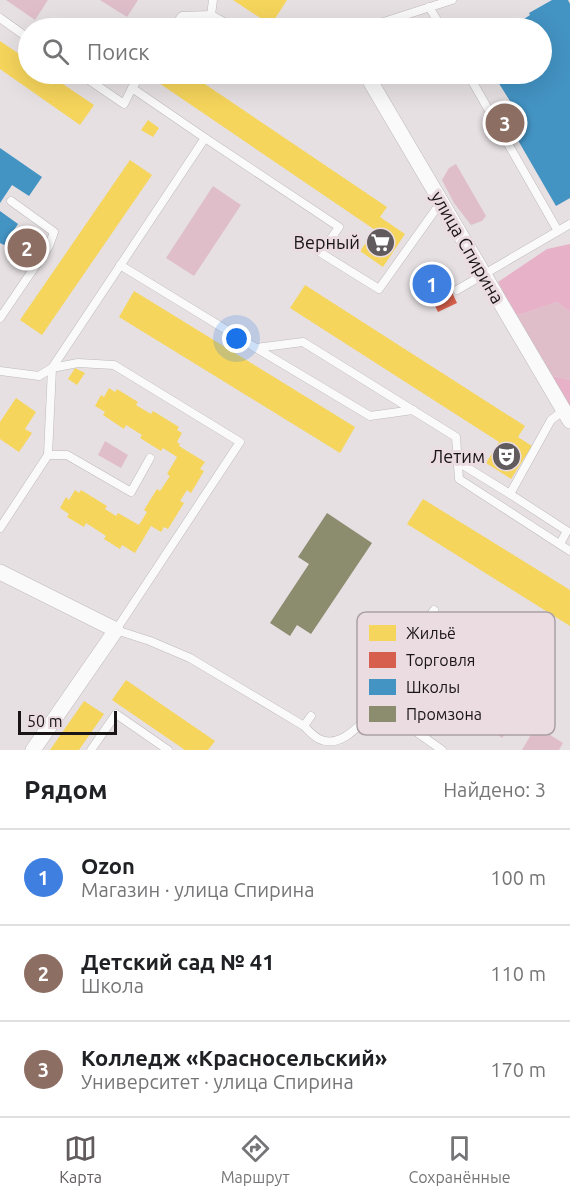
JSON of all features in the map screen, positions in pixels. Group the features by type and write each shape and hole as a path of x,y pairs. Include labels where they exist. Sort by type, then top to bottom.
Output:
{"street":[{"name":"улица Спирина","path":"372,84 567,415"},
{"path":"0,572 116,630 33,750"}],"lane":[{"path":"211,15 213,0"},
{"path":"395,18 452,0"},
{"path":"429,7 436,18"},
{"path":"180,18 182,16 211,15 217,18"},
{"path":"0,18 18,31"},
{"path":"95,84 124,104 135,84"},
{"path":"474,84 558,231"},
{"path":"132,88 339,227 321,253 379,289 441,201"},
{"path":"0,528 48,454 52,368 205,138"},
{"path":"0,318 49,246 54,232 11,201"},
{"path":"456,290 570,224"},
{"path":"120,264 370,416 413,410"},
{"path":"256,348 303,342 456,437 459,479 570,551"},
{"path":"0,371 39,376 52,368 78,363 114,365 240,442 116,630 190,658 304,726 319,739 333,742 352,734 357,729"},
{"path":"510,494 551,420 567,415"},
{"path":"48,454 67,454 131,492 150,458"},
{"path":"458,462 567,531 560,544"},
{"path":"91,750 116,714 168,750"},
{"path":"304,726 311,716"},
{"path":"421,735 442,750"}],"shaded area":[{"path":"6,0 48,0 36,18 32,18"},
{"path":"100,0 138,0 127,17"},
{"path":"456,164 486,216 482,221 471,225 454,203 442,180 449,168"},
{"path":"213,186 241,205 194,276 166,258"},
{"path":"570,244 570,312 557,302 515,315 498,282 547,249"},
{"path":"557,302 570,312 570,380 548,375 515,315"},
{"path":"548,375 570,380 570,409"},
{"path":"105,441 128,455 121,468 98,455"},
{"path":"531,735 550,735 563,743 559,750 522,750"}],"building: Жильё":[{"path":"233,0 287,0 275,18 260,18"},
{"path":"0,41 18,53 18,82 0,69"},
{"path":"21,84 63,84 94,105 80,125"},
{"path":"160,84 205,84 387,207 380,217 405,234 383,267 360,251 375,230"},
{"path":"148,120 159,128 153,137 141,130"},
{"path":"130,160 152,175 42,335 20,320"},
{"path":"305,285 525,426 518,437 532,446 511,479 486,463 499,442 290,308"},
{"path":"134,291 355,427 340,453 119,317"},
{"path":"75,368 85,373 77,385 68,379"},
{"path":"109,388 115,392 117,389 138,402 136,405 151,414 153,411 179,427 177,430 182,433 177,442 179,446 205,462 200,469 204,471 191,493 187,490 180,501 184,503 168,529 164,527 161,532 151,526 135,553 122,545 120,549 104,539 106,536 86,523 84,527 67,517 69,514 60,508 66,497 69,500 75,490 79,493 81,490 107,506 105,509 116,516 118,513 139,525 147,512 144,510 157,489 160,491 170,476 167,474 177,457 163,448 161,451 140,438 142,435 126,425 124,429 103,415 105,412 95,406 101,395 104,397"},
{"path":"16,398 36,412 25,429 32,433 19,452 0,439 0,422"},
{"path":"423,499 570,590 570,626 555,617 555,612 548,612 407,524"},
{"path":"126,680 215,741 208,750 185,750 112,700"},
{"path":"84,701 104,714 79,750 50,750"}],"building: Торговля":[{"path":"445,277 457,303 438,312 425,286"}],"building: Школы":[{"path":"552,0 568,0 570,4 570,198 556,206 497,104 510,101 499,84 552,84 552,18 526,18 530,15 529,13"},
{"path":"0,148 42,177 29,196 12,185 0,203"},
{"path":"0,211 18,224 4,245 0,243"}],"building: Промзона":[{"path":"327,513 372,543 311,634 297,625 290,636 270,623 309,564 298,557"}],"place":[{"name":"Колледж «Красносельский»","path":"505,123"},
{"name":"Верный","path":"381,242"},
{"name":"Детский сад № 41","path":"27,248"},
{"name":"Ozon","path":"432,284"},
{"name":"Летим","path":"506,456"}]}
